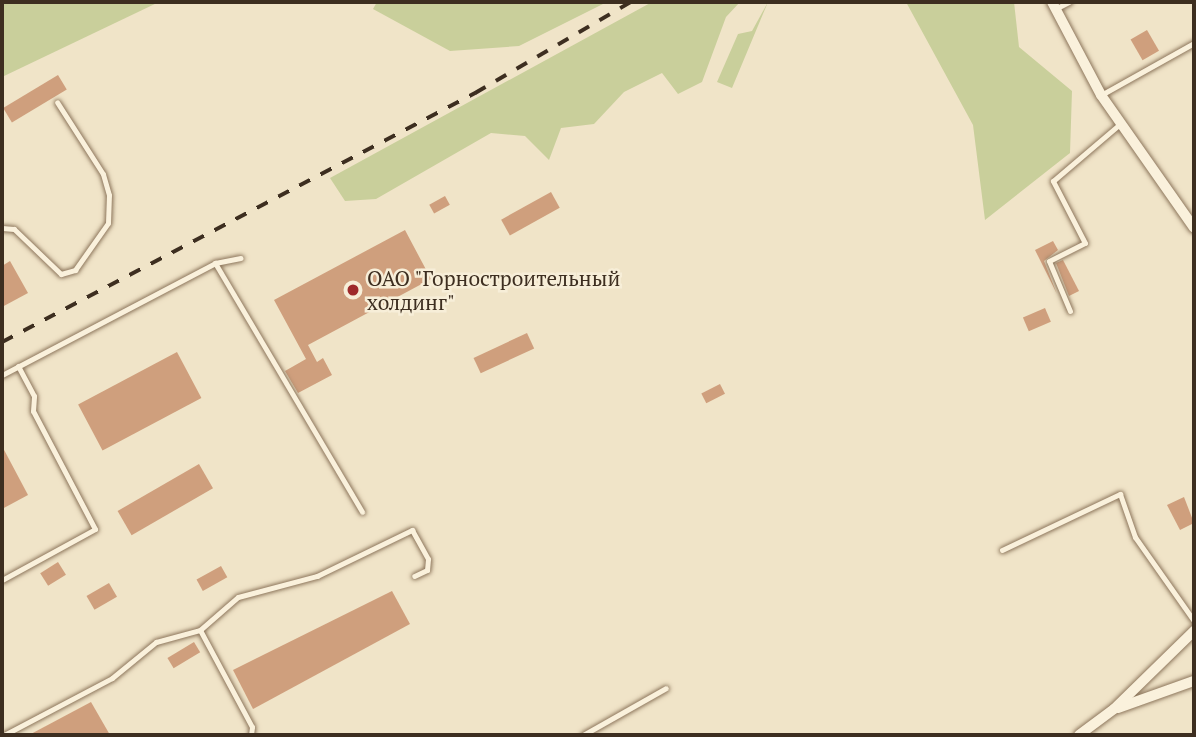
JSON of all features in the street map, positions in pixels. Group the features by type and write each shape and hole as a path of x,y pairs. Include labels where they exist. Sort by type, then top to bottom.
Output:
{"street":[{"path":"1054,5 1101,95 1194,228"},
{"path":"1079,735 1114,709 1194,631"},
{"path":"1114,709 1194,681"}],"lane":[{"path":"1054,5 1069,2"},
{"path":"1101,95 1194,43"},
{"path":"2,228 14,229 61,274 75,270 108,223 109,195 103,174 57,102"},
{"path":"1070,311 1049,261 1085,243 1053,181 1120,124"},
{"path":"2,375 215,263 241,258"},
{"path":"215,263 362,512"},
{"path":"2,580 95,529 33,411 34,396 18,366"},
{"path":"1002,550 1120,495 1135,537 1194,621"},
{"path":"4,735 112,678 156,642 200,630 238,597 317,576 412,530 428,559 427,570 414,576"},
{"path":"200,630 252,727 251,735"},
{"path":"583,735 666,688"}],"green space":[{"path":"2,2 159,2 2,77"},
{"path":"377,2 607,2 519,46 450,51 373,9"},
{"path":"652,2 740,2 726,17 702,82 678,94 662,73 624,92 594,124 561,128 549,160 525,136 491,133 376,199 345,201 330,178"},
{"path":"768,2 732,88 717,82 738,34 752,31"},
{"path":"906,2 1014,2 1019,47 1072,91 1070,153 985,220 973,125"}],"building":[{"path":"1147,30 1159,51 1143,60 1131,40"},
{"path":"58,75 67,90 12,123 3,108"},
{"path":"551,192 560,208 510,235 501,220"},
{"path":"445,196 450,205 434,213 429,205"},
{"name":"ОАО \"Горностроительный холдинг\"","path":"405,230 431,279 308,345 317,362 323,358 332,375 298,393 285,371 306,359 274,300"},
{"path":"1053,241 1058,250 1044,261 1057,294 1035,250"},
{"path":"1063,260 1079,291 1069,296 1056,263"},
{"path":"10,261 28,293 2,307 2,266"},
{"path":"1045,308 1051,322 1029,331 1023,317"},
{"path":"527,333 534,348 481,373 474,358"},
{"path":"177,352 201,398 103,450 78,405"},
{"path":"720,384 725,394 706,403 701,394"},
{"path":"2,446 28,495 2,509"},
{"path":"199,464 213,488 132,535 118,511"},
{"path":"1184,497 1194,523 1180,530 1167,505"},
{"path":"58,562 66,575 48,586 40,573"},
{"path":"221,566 227,577 203,591 197,580"},
{"path":"109,583 117,597 94,610 86,596"},
{"path":"392,591 410,624 253,709 233,670"},
{"path":"194,642 200,652 174,668 167,658"},
{"path":"91,702 110,735 29,735"}],"railway":[{"path":"2,342 475,93 631,2"}],"place":[{"name":"ОАО \"Горностроительный холдинг\"","path":"353,290"}]}
